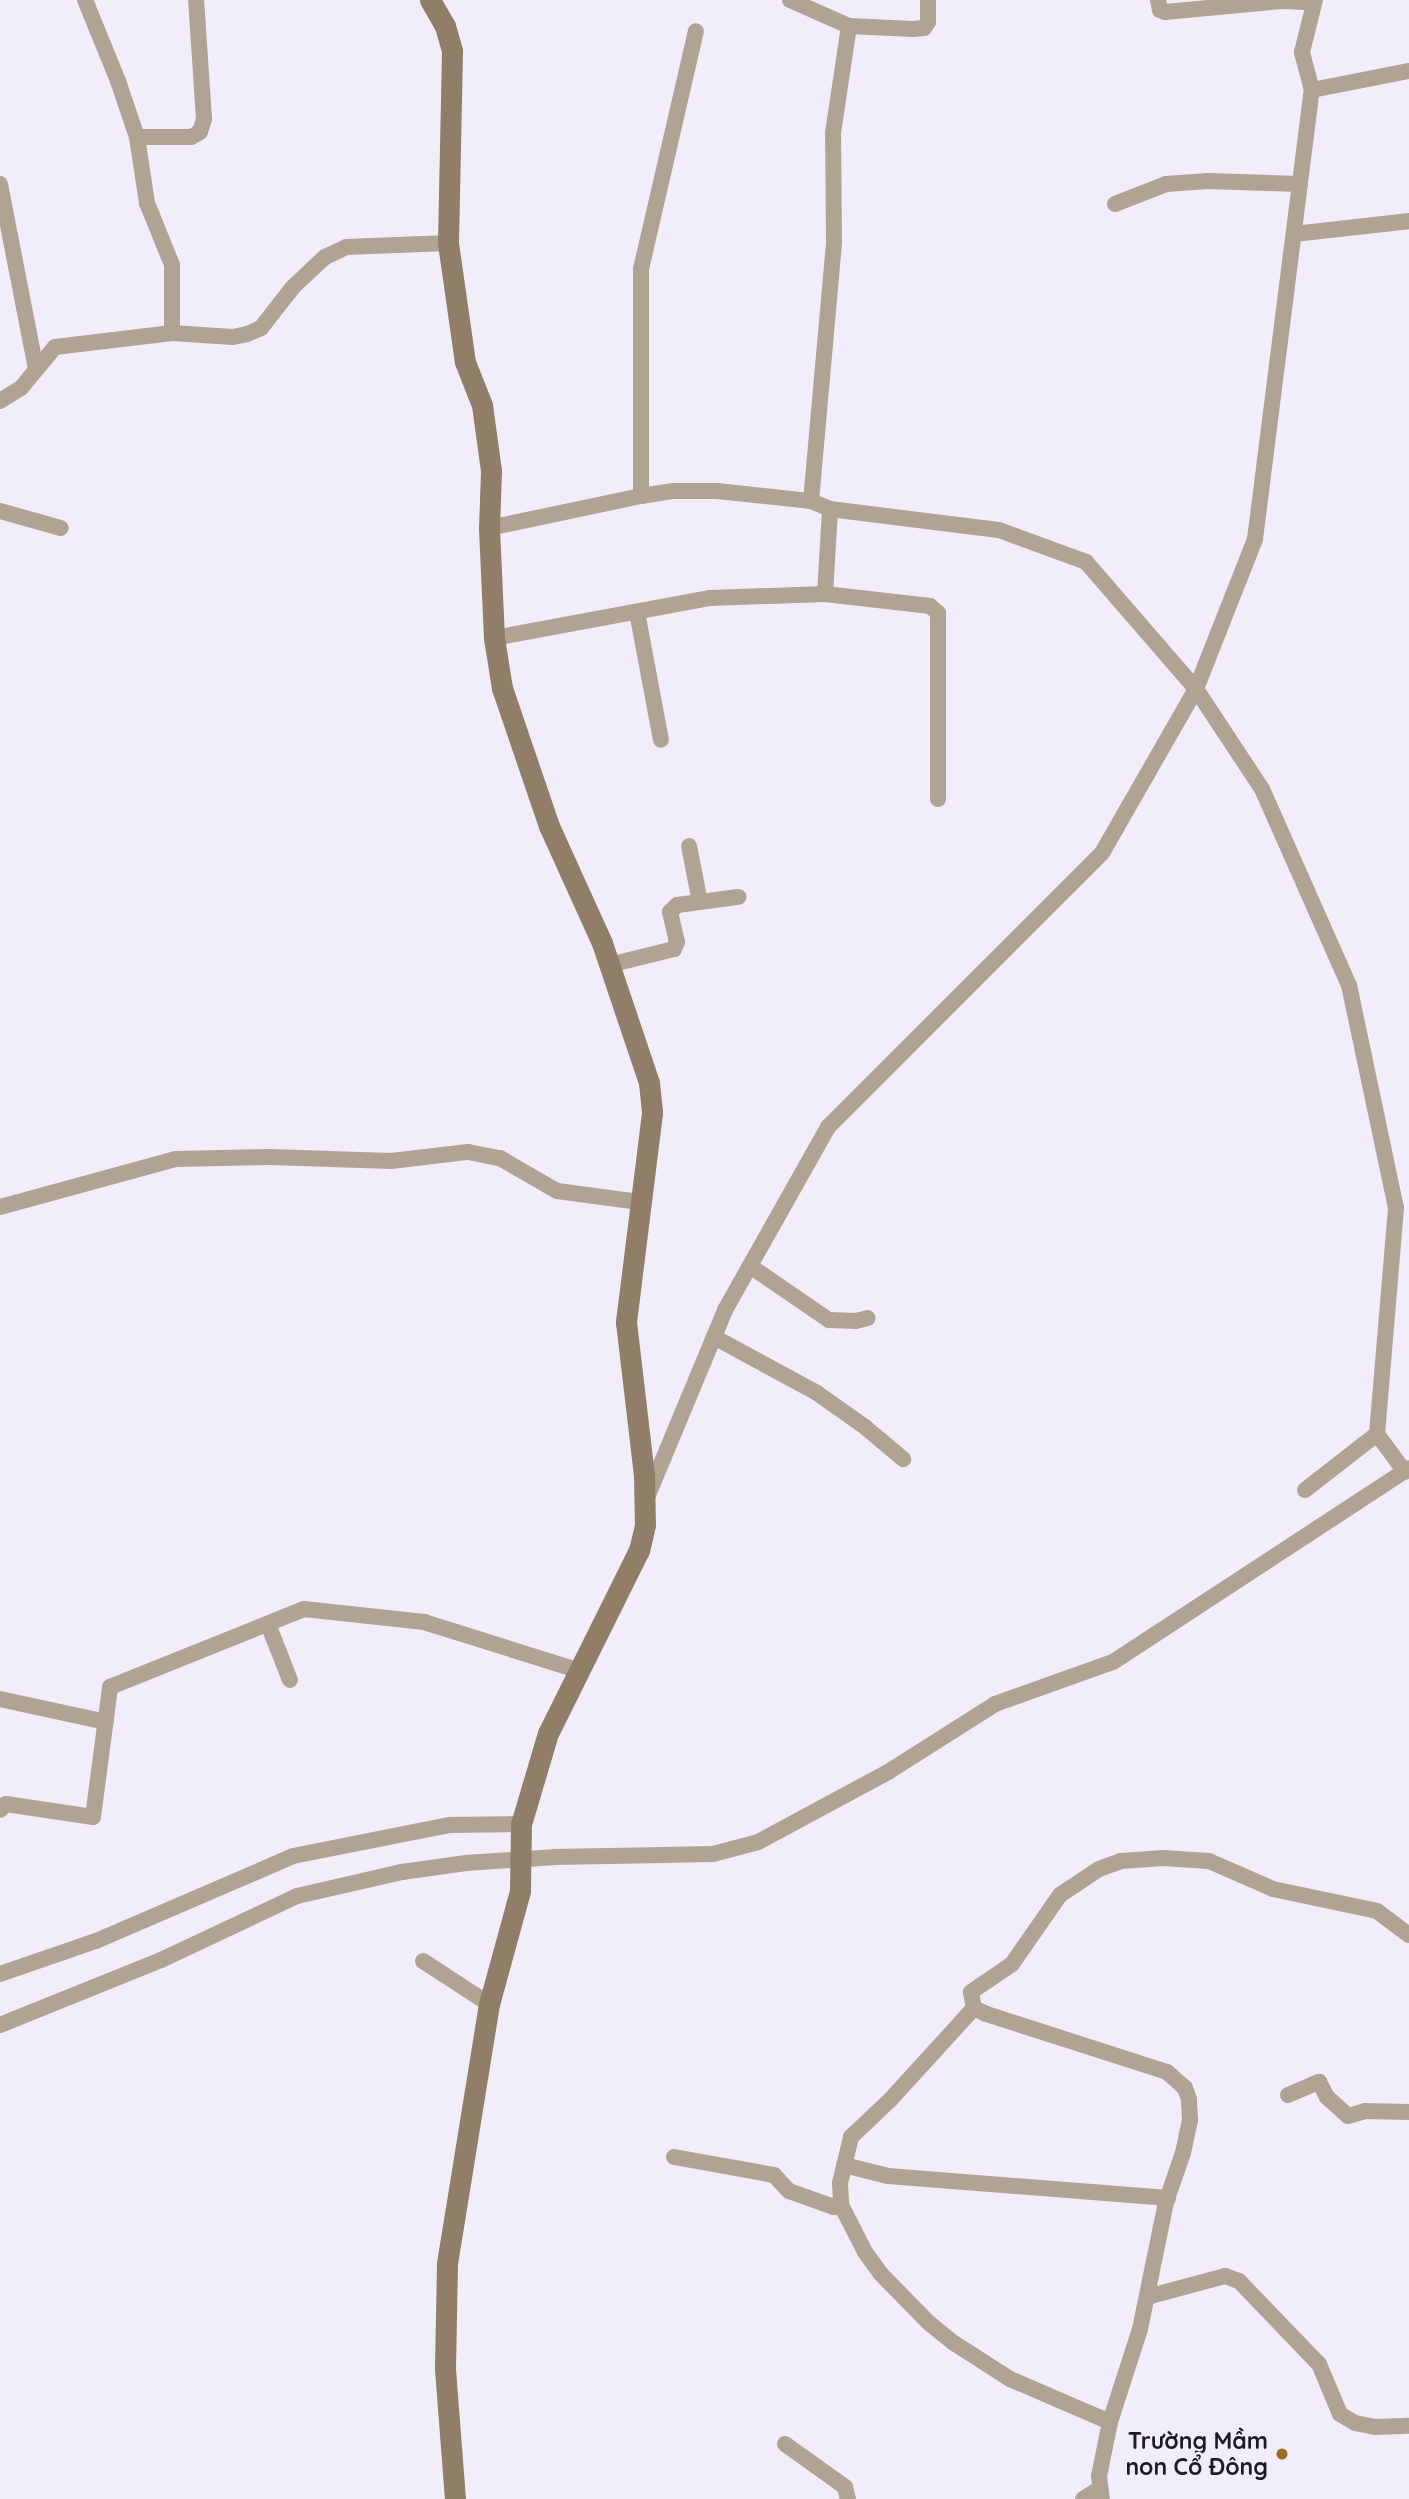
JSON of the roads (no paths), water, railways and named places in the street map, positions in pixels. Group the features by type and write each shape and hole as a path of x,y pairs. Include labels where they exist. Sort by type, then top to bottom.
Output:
{"street":[{"path":"85,0 137,137 147,203 172,265 172,333"},
{"path":"137,137 191,137 200,132 204,119 196,0"},
{"path":"430,0 445,26 452,51 448,243 465,362 482,405 491,471 489,528 494,638 502,688 549,826 609,965 651,1096 626,1322 645,1502 645,1525 639,1550 577,1670 540,1752 522,1841 520,1891 489,2004 447,2263 445,2369 455,2499"},
{"path":"790,0 849,26 923,28 928,22 928,0"},
{"path":"645,1502 714,1337 750,1266 828,1127 1102,853 1195,689 1255,539 1312,90 1302,51 1315,1 1281,1 1165,12 1160,10 1158,0"},
{"path":"811,501 834,242 833,133 849,26"},
{"path":"641,496 640,269 696,31"},
{"path":"1312,90 1409,71"},
{"path":"1115,204 1166,184 1209,181 1300,184"},
{"path":"0,184 36,370"},
{"path":"1294,234 1409,221"},
{"path":"0,401 21,388 55,347 68,343 172,333 233,337 261,328 292,287 324,257 346,247 448,243"},
{"path":"0,1974 96,1941 293,1856 450,1825 522,1841 699,1855 735,1850 758,1842 888,1772 995,1704 1113,1662 1407,1470 1377,1434 1396,1208 1349,985 1262,789 1195,689 1086,562 999,530 830,509 811,501 717,491 674,491 641,496 489,528"},
{"path":"825,594 830,509"},
{"path":"0,511 61,528"},
{"path":"494,638 710,598 825,594 930,606 938,613 938,799"},
{"path":"637,612 661,740"},
{"path":"689,846 700,902"},
{"path":"609,965 674,949 677,942 670,912 677,905 738,897"},
{"path":"0,1207 176,1159 270,1157 391,1161 468,1152 500,1158 557,1191 639,1202"},
{"path":"750,1266 829,1320 856,1321 868,1318"},
{"path":"714,1337 817,1393 865,1426 903,1459"},
{"path":"1306,1490 1377,1434"},
{"path":"0,1810 6,1804 93,1816 110,1687 304,1609 424,1622 577,1670"},
{"path":"268,1623 290,1680"},
{"path":"0,1699 106,1722"},
{"path":"0,2025 161,1961 297,1896 522,1841"},
{"path":"974,2008 971,1992 1012,1964 1060,1895 1099,1869 1121,1861 1163,1858 1209,1861 1273,1889 1377,1911 1409,1934"},
{"path":"423,1961 489,2004"},
{"path":"974,2008 890,2100 851,2137 840,2183 841,2205 865,2252 880,2273 929,2323 1010,2379 1110,2422"},
{"path":"974,2008 1005,2022 1167,2072 1185,2088 1190,2119 1183,2153 1168,2198 1140,2329 1110,2422 1099,2476 1101,2494 1083,2499"},
{"path":"1288,2095 1319,2082 1327,2097 1348,2116 1376,2111 1409,2112"},
{"path":"674,2157 774,2175 789,2191 834,2207 841,2205"},
{"path":"844,2165 888,2176 1168,2198"},
{"path":"1147,2297 1225,2276 1240,2281 1319,2364 1340,2414 1355,2423 1374,2427 1409,2426"},
{"path":"785,2444 845,2487 848,2499"}],"place":[{"name":"Trường Mầm non Cổ Đông","path":"1282,2454"}]}
